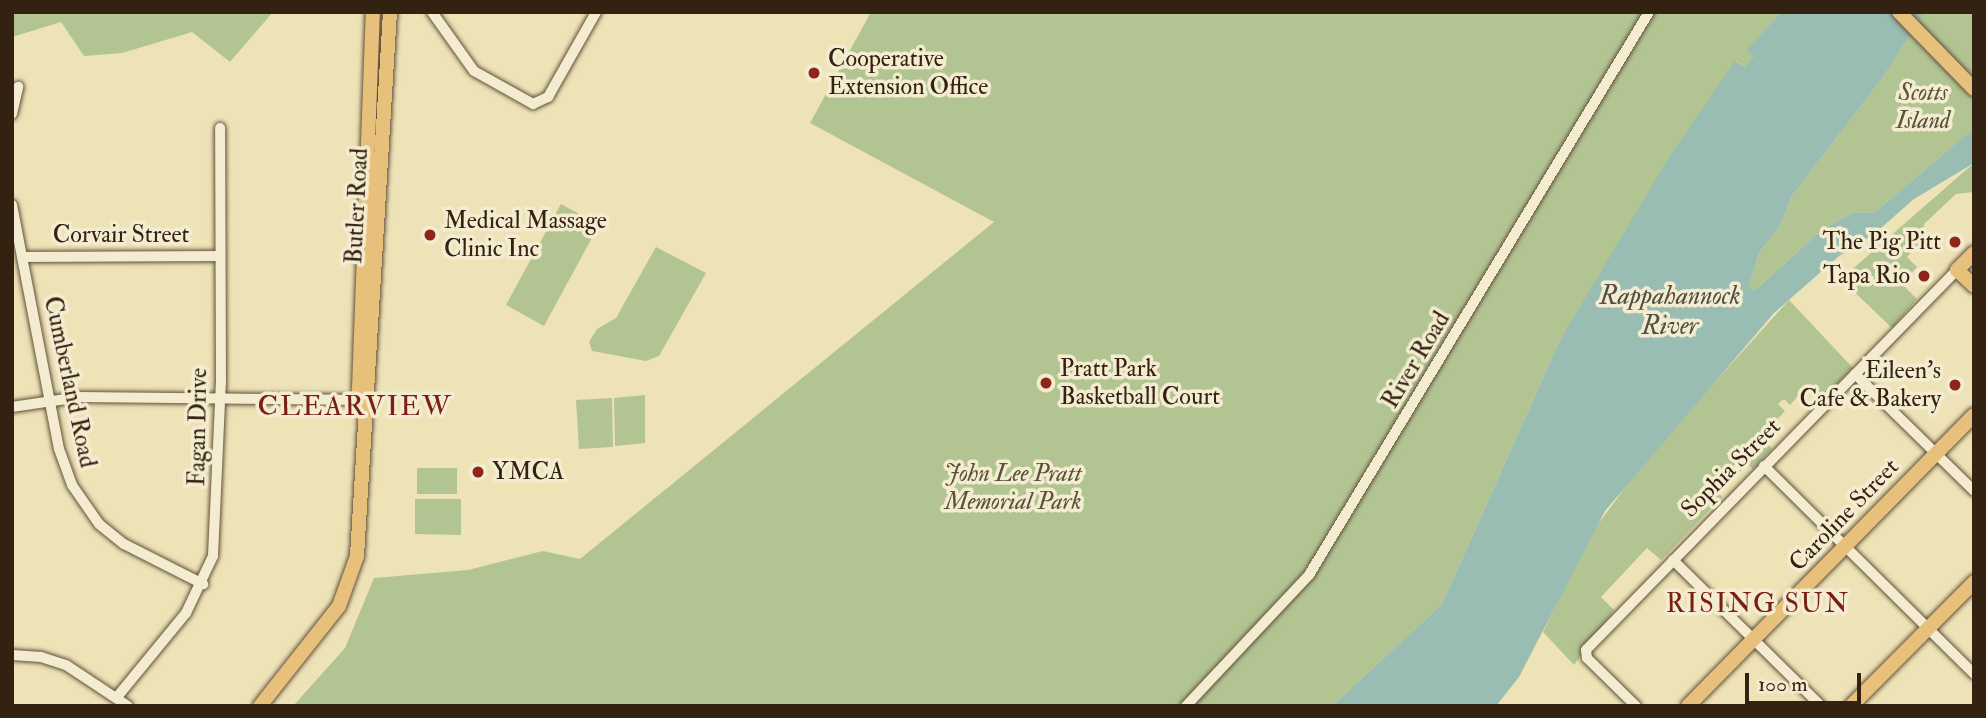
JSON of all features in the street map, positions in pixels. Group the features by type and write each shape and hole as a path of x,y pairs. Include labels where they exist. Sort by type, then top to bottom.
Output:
{"main road":[{"name":"Butler Road","path":"365,400 359,389 373,12"},
{"name":"Butler Road","path":"260,706 329,621 353,574 365,400 371,387 390,12"},
{"path":"1899,12 1974,89"},
{"name":"Sophia Street","path":"1958,270 1974,253"},
{"path":"1958,270 1974,286"},
{"name":"Caroline Street","path":"1688,706 1974,415"},
{"path":"1852,706 1974,582"}],"street":[{"path":"432,12 474,71 533,104 548,97 596,12"},
{"name":"River Road","path":"1186,706 1309,575 1649,12"},
{"path":"12,114 18,88"},
{"name":"Fagan Drive","path":"117,696 186,613 203,584 216,535 220,128"},
{"name":"Cumberland Road","path":"12,205 65,468 88,511 133,550 203,584"},
{"name":"Corvair Street","path":"23,257 220,256"},
{"name":"Sophia Street","path":"1636,706 1587,658 1586,650 1958,270"},
{"path":"1855,374 1974,491"},
{"path":"12,407 50,400 219,397 365,400"},
{"path":"1765,466 1974,674"},
{"path":"1672,560 1821,706"},
{"path":"12,655 59,662 117,696 128,706"}],"green space":[{"path":"12,12 273,12 230,62 192,32 122,53 84,56 61,22 12,37"},
{"name":"John Lee Pratt Memorial Park","path":"871,12 1782,12 1747,50 1755,55 1745,67 1736,61 1560,340 1442,604 1332,706 293,706 345,648 374,578 468,570 543,551 580,559 994,222 810,123"},
{"name":"Scotts Island","path":"1974,12 1974,128 1875,212 1852,213 1823,229 1754,291 1749,287 1759,253 1780,226 1792,196 1883,77 1921,14"},
{"path":"1974,163 1974,192 1956,194 1924,224 1922,241 1907,257 1917,267 1902,284 1917,299 1892,328 1841,279"},
{"path":"561,204 599,225 544,326 506,305"},
{"path":"656,247 706,273 659,356 646,361 592,351 589,342 597,329 616,318"},
{"path":"1789,300 1853,368 1819,402 1805,388 1790,405 1784,399 1778,404 1785,411 1761,437 1772,449 1753,469 1747,464 1736,476 1726,471 1714,487 1722,497 1670,551 1661,560 1647,548 1601,597 1614,610 1574,665 1543,632 1590,535 1650,454"},
{"path":"645,395 645,443 615,446 614,398"},
{"path":"612,398 613,447 579,449 576,400"},
{"name":"YMCA","path":"417,468 457,468 457,494 417,494"},
{"name":"YMCA","path":"415,499 461,499 461,535 415,534"}],"water":[{"name":"Rappahannock River","path":"1782,12 1924,12 1883,77 1792,196 1780,226 1759,253 1749,287 1754,291 1823,229 1852,213 1875,212 1974,128 1974,163 1914,199 1874,234 1839,256 1774,313 1605,511 1519,677 1496,706 1332,706 1442,604 1560,340 1670,156 1735,61 1745,67 1754,56 1746,50"}],"place":[{"name":"Cooperative Extension Office","path":"814,73"},
{"name":"Medical Massage Clinic Inc","path":"430,235"},
{"name":"The Pig Pitt","path":"1955,242"},
{"name":"Tapa Rio","path":"1924,276"},
{"name":"Pratt Park Basketball Court","path":"1046,383"},
{"name":"Eileen's Cafe & Bakery","path":"1955,385"},
{"name":"YMCA","path":"478,472"}],"district":[{"name":"CLEARVIEW","path":"355,407"},
{"name":"RISING SUN","path":"1758,605"}]}
